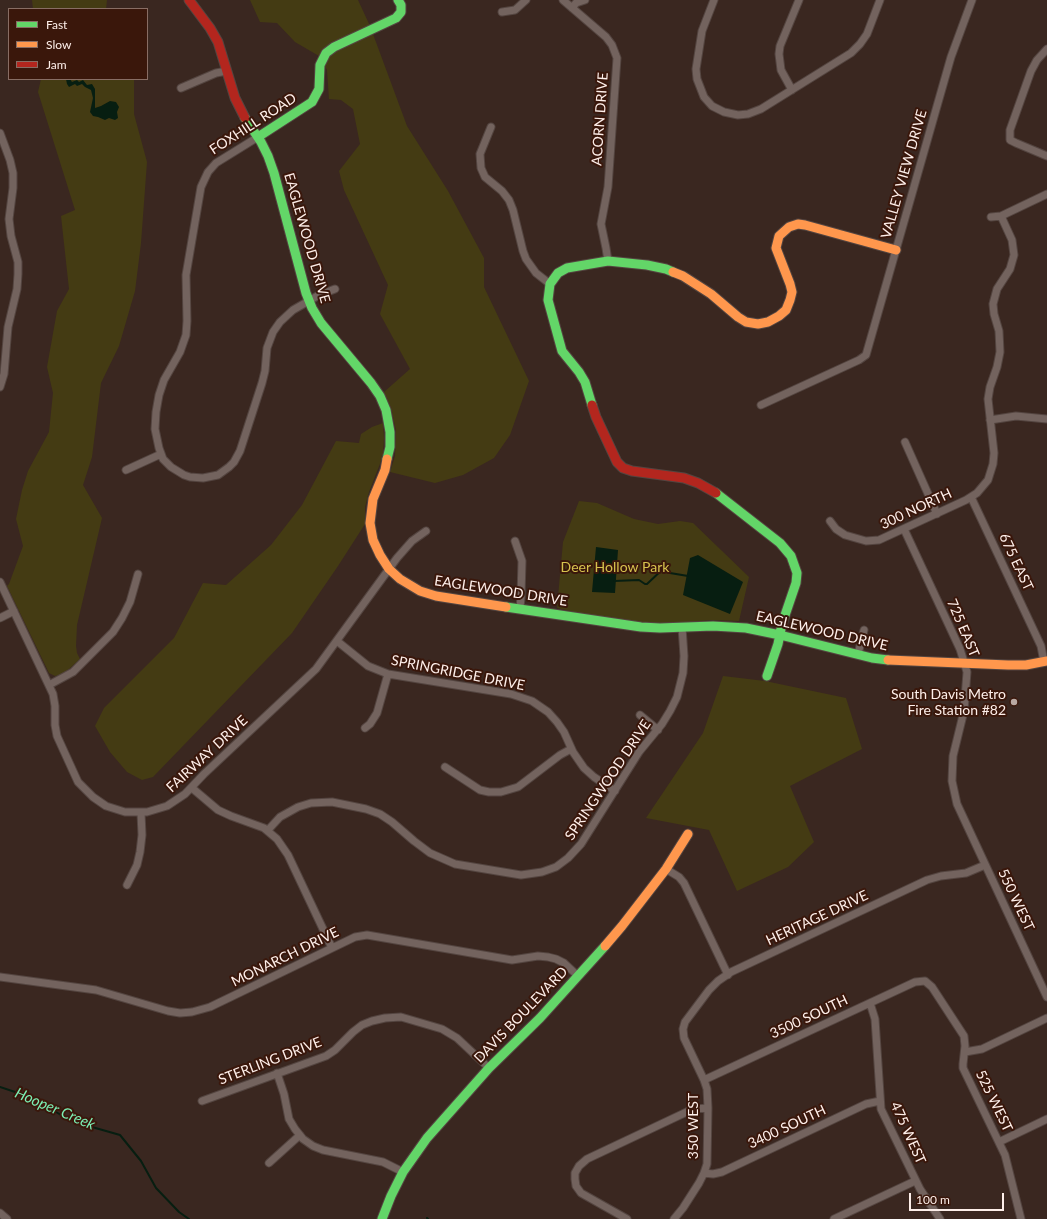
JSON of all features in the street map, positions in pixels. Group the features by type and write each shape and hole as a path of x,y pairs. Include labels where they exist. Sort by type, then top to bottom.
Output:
{"street":[{"name":"EAGLEWOOD DRIVE","path":"189,0 214,35 222,51 235,98 243,115 258,137 268,156 309,301 321,323 372,383 386,410 390,432 390,447 385,470 373,499 370,523 376,548 389,569 406,584 428,594 641,627 730,626 780,635 858,654 895,661 1008,666 1046,661"},
{"name":"FOXHILL ROAD","path":"335,289 288,313 270,337 262,383 240,451 229,467 218,475 203,478 190,477 179,473 171,467 161,454 155,429 157,404 164,380 180,352 186,335 187,270 203,182 208,172 220,160 312,102 319,89 321,60 330,50 394,20 400,14 402,8 398,0"},
{"path":"502,12 515,10 526,0"},
{"name":"ACORN DRIVE","path":"563,0 606,37 612,45 617,58 608,187 600,224 608,261"},
{"path":"572,8 576,3 585,0"},
{"path":"714,0 702,31 696,69 698,83 707,100 716,108 733,115 744,115 761,110 846,57 856,49 867,34 880,0"},
{"path":"792,90 781,70 779,54 780,46 799,0"},
{"name":"VALLEY VIEW DRIVE","path":"761,405 864,356 867,350 951,57 972,0"},
{"path":"1047,49 1037,60 1031,71 1010,130 1010,140 1047,156"},
{"path":"181,88 216,73 227,71"},
{"path":"491,127 480,154 481,168 485,177 502,191 509,200 513,210 522,251 526,259 536,273 550,284"},
{"path":"0,133 13,173 13,188 9,219 11,236 18,262 18,274 17,289 8,327 4,374 0,387"},
{"path":"990,217 1001,216 1047,194"},
{"name":"300 NORTH","path":"830,521 841,534 870,542 879,540 971,497 984,485 992,469 994,453 988,404 989,393 1000,352 999,331 993,309 994,298 1000,284 1012,265 1014,256 1012,240 1001,216"},
{"path":"767,676 782,624 795,589 797,578 794,561 788,551 780,543 717,493 684,478 632,471 623,468 616,462 596,417 585,382 562,351 548,300 550,284 558,273 567,268 583,264 608,261 647,264 674,272 702,287 738,318 746,322 758,324 768,322 786,310 790,300 792,292 790,284 776,248 779,236 789,227 798,224 805,225 896,250"},
{"path":"990,420 1016,416 1047,419"},
{"path":"905,442 937,514"},
{"path":"126,470 161,454"},
{"name":"675 EAST","path":"971,497 1041,646 1046,661"},
{"name":"725 EAST","path":"904,529 960,649 967,672 966,693 962,717 954,748 952,775 955,797 961,814"},
{"name":"FAIRWAY DRIVE","path":"0,582 49,685 54,700 57,736 78,782 93,797 106,806 125,812 141,813 167,806 180,799 204,774 312,673 323,661 389,569 412,541 426,531"},
{"path":"515,541 522,561 520,609"},
{"path":"49,685 73,672 113,632 130,602 138,574"},
{"path":"0,618 14,611"},
{"name":"SPRINGWOOD DRIVE","path":"268,830 280,817 298,807 319,802 332,802 366,809 380,814 426,850 447,861 472,867 528,875 556,867 574,853 581,844 640,752 667,718 674,704 680,685 684,656 682,627"},
{"path":"858,654 864,630"},
{"name":"SPRINGRIDGE DRIVE","path":"337,641 368,666 388,674 511,694 538,704 553,717 564,732 571,749 584,768 594,777 615,790"},
{"path":"365,728 370,724 377,713 388,674"},
{"path":"640,715 658,730"},
{"path":"445,767 480,790 501,792 518,787 560,755 571,749"},
{"path":"192,788 218,810 268,830 281,843 332,948"},
{"path":"127,885 137,865 140,852 142,835 141,813"},
{"name":"550 WEST","path":"961,814 1047,997"},
{"name":"DAVIS BOULEVARD","path":"382,1219 403,1172 427,1138 489,1068 531,1027 622,926 666,869 688,834"},
{"name":"HERITAGE DRIVE","path":"683,1029 685,1022 709,990 728,974 931,878 966,872 985,865"},
{"path":"666,869 679,877 684,883 728,974"},
{"name":"MONARCH DRIVE","path":"0,978 96,990 162,1010 186,1013 210,1007 355,937 367,935 512,960 538,956 548,957 564,963 578,976"},
{"name":"3500 SOUTH","path":"704,1080 915,982 920,980 925,981"},
{"name":"525 WEST","path":"925,981 932,987 961,1030 965,1041 964,1068 1006,1160 1021,1219"},
{"name":"475 WEST","path":"870,1003 876,1019 881,1109 915,1181 924,1197 940,1219"},
{"name":"STERLING DRIVE","path":"202,1101 331,1053 353,1032 367,1023 379,1019 396,1017 435,1026 450,1033 463,1043 489,1068"},
{"path":"965,1052 982,1049 1047,1018"},
{"name":"350 WEST","path":"674,1219 683,1208 704,1173 707,1159 707,1089 684,1038 683,1029"},
{"path":"277,1073 284,1094 289,1119 300,1135 308,1143 318,1148 383,1162 403,1172"},
{"name":"3400 SOUTH","path":"704,1173 713,1174 722,1172 866,1104 880,1101"},
{"path":"627,1219 583,1195 579,1191 575,1183 575,1176 581,1164 587,1159 693,1109 708,1108"},
{"path":"999,1142 1047,1119"},
{"path":"269,1163 300,1135"},
{"path":"834,1219 915,1181"},
{"path":"0,1214 7,1219"}],"green space":[{"path":"32,0 107,0 106,8 33,8"},
{"path":"250,0 358,0 370,26 407,126 448,191 484,258 484,287 529,381 510,435 494,458 463,475 435,483 390,472 395,456 396,431 391,408 384,392 410,369 380,314 388,285 344,190 339,171 360,144 353,109 341,100 329,99 327,70 319,56 295,42 277,23 260,22"},
{"path":"41,80 134,80 134,114 147,162 141,243 135,291 119,346 101,383 92,457 83,485 102,518 77,625 76,646 80,659 69,669 60,675 55,676 49,673 7,586 23,546 16,519 22,490 28,471 49,432 53,393 47,367 57,311 69,289 61,216 75,210 38,92"},
{"path":"383,423 383,456 369,492 365,507 365,524 292,633 153,777 142,780 127,772 110,752 95,726 104,708 174,638 203,583 226,585 271,545 302,505 336,441 359,443 361,434 372,427"},
{"name":"Deer Hollow Park","path":"579,501 597,503 634,519 658,524 680,521 693,523 749,577 739,621 710,620 682,623 640,623 605,619 557,608 563,542"},
{"path":"723,676 765,681 846,698 862,749 790,786 814,842 788,867 737,891 709,830 646,818 703,733"}],"shaded area":[{"path":"66,80 71,80 72,82 77,80 79,82 83,80 87,85 92,84 95,89 95,108 110,101 116,102 119,107 117,112 118,118 115,120 109,118 105,120 93,116 90,112 93,98 91,90 82,84 77,86 75,84 69,87"},
{"path":"596,547 618,550 615,593 592,592"},
{"path":"698,555 743,582 730,614 683,595 690,558"}],"waterway":[{"path":"614,581 639,580 647,584 664,568 670,573 688,576"},
{"name":"Hooper Creek","path":"0,1087 33,1098 61,1115 92,1127 120,1135 141,1161 156,1188 179,1212 189,1219"}],"traffic: fast":[{"path":"258,137 312,102 319,89 320,65 326,53 334,47 396,18 401,12 401,5 398,0"},
{"path":"245,118 261,142 274,173 306,293 312,308 321,323 371,383 380,396 386,410 390,432 390,447 387,459"},
{"path":"592,405 585,382 562,351 548,300 550,284 558,273 567,268 608,261 647,265 673,272"},
{"path":"716,493 780,543 791,556 797,573 796,583 767,676"},
{"path":"506,607 641,627 660,628 713,626 746,628 872,658 888,660"},
{"path":"382,1219 403,1172 427,1138 489,1068 540,1018 605,946"}],"traffic: slow":[{"path":"673,272 683,276 711,294 746,322 758,324 768,322 779,316 786,310 790,300 792,292 790,284 776,248 779,236 789,227 798,224 805,225 896,250"},
{"path":"387,459 385,470 373,499 370,523 373,540 389,569 400,579 420,591 436,596 506,607"},
{"path":"888,660 1008,665 1026,665 1047,661"},
{"path":"605,946 666,869 688,834"}],"traffic: jam":[{"path":"189,0 210,28 218,42 235,98 245,118"},
{"path":"592,405 617,462 623,468 632,471 684,478 698,483 716,493"}],"place":[{"name":"South Davis Metro Fire Station #82","path":"1014,702"}]}
